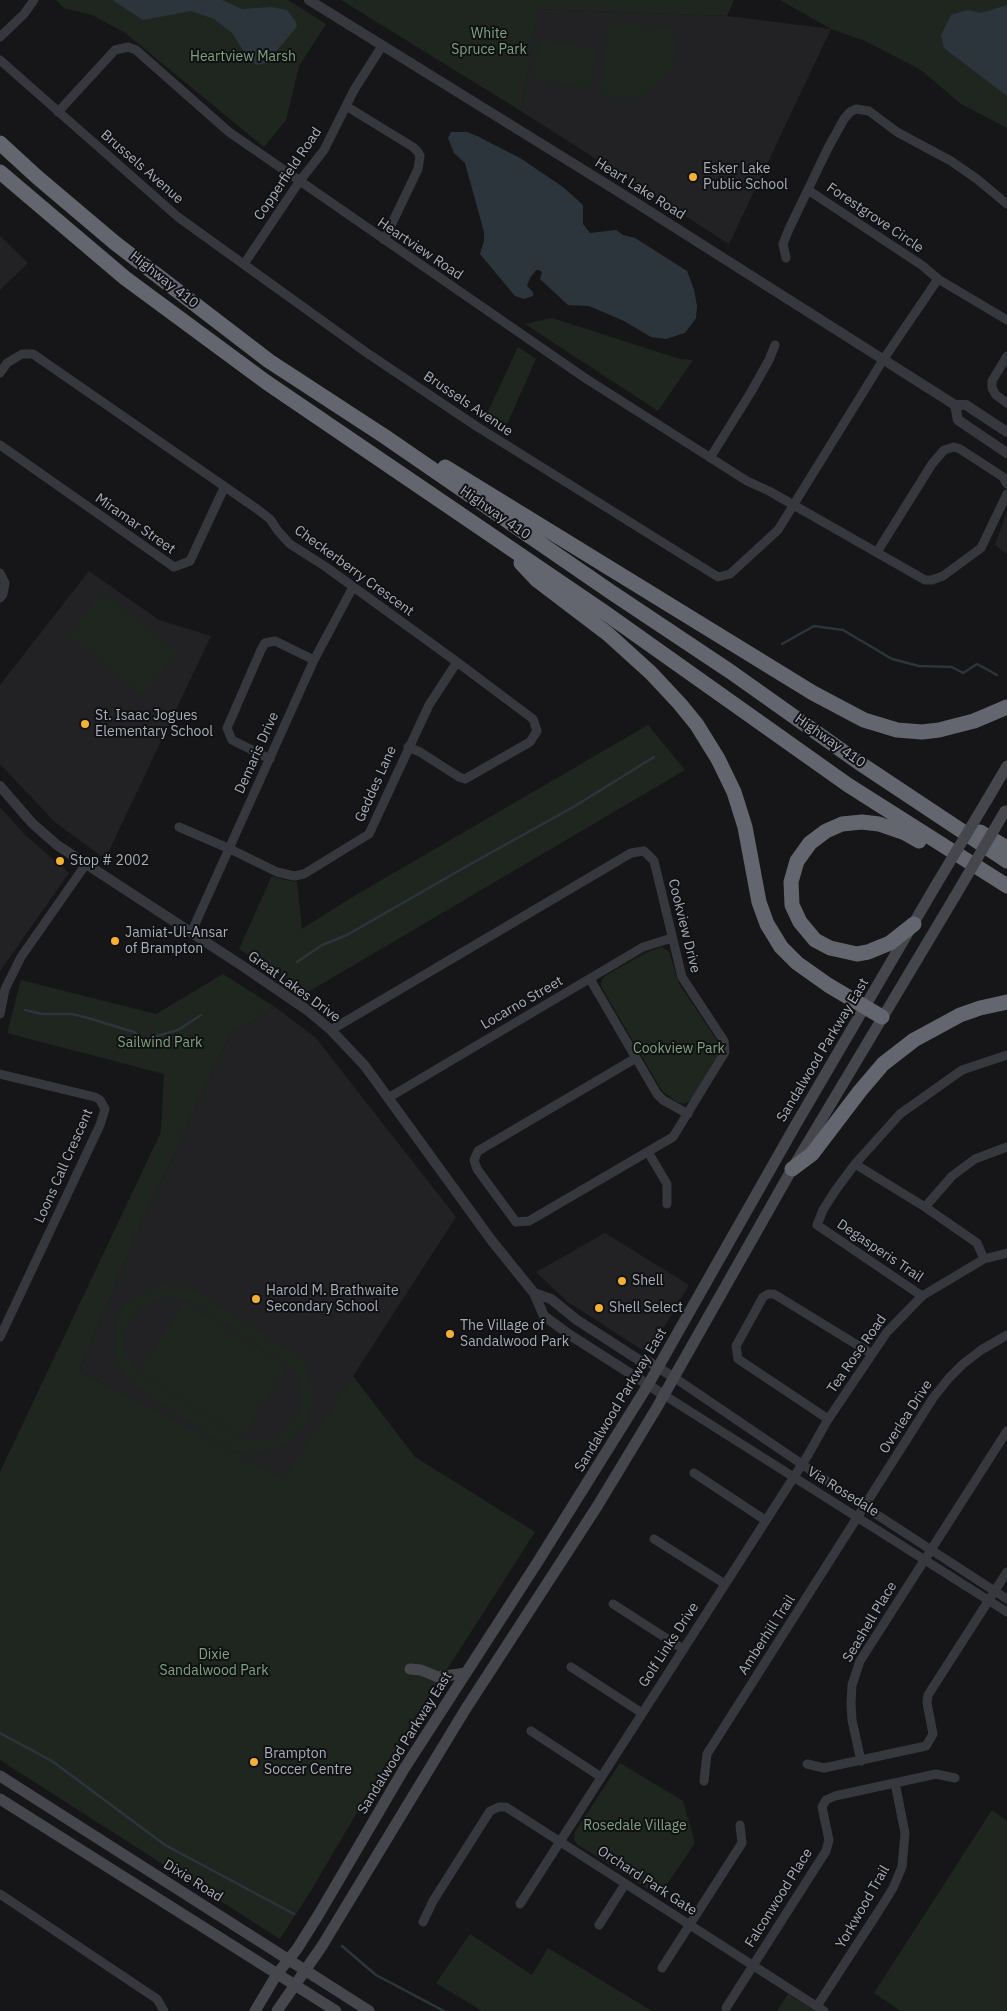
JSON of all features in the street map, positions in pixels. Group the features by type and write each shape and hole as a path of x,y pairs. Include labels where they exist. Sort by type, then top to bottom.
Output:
{"highway":[{"name":"Highway 410","path":"0,143 37,178 115,243 269,361 384,436 731,672 858,762 1007,861"},
{"name":"Highway 410","path":"0,172 125,278 250,370 604,612 848,785 1007,886"},
{"path":"384,436 419,451 813,693 864,720 897,730 922,732 940,730 974,721 1007,706"},
{"path":"499,540 537,580 608,634 651,673 697,725 718,759 734,792 745,827 758,902 767,924 781,947 797,963 828,985 882,1016"},
{"path":"946,820 964,823 1007,848"},
{"path":"914,924 890,943 868,952 856,954 823,946 808,933 792,905 791,882 797,862 810,843 826,831 842,824 870,823 905,833 989,883 1007,886"},
{"path":"792,1169 812,1154 860,1091 884,1064 914,1040 960,1015 1007,1002"}],"main road":[{"name":"Sandalwood Parkway East","path":"255,2011 277,1974 334,1891 404,1769 659,1368 795,1126 1007,766"},
{"path":"277,2011 306,1971 465,1710 598,1505 675,1378 792,1169 1006,810"},
{"path":"410,1669 421,1670 438,1677 466,1673"},
{"path":"450,1698 465,1710"},
{"name":"Dixie Road","path":"0,1776 369,2011"},
{"path":"0,1799 336,2011"}],"street":[{"path":"0,37 24,14 34,0"},
{"name":"Heart Lake Road","path":"309,0 619,192 955,405 966,405 1007,432"},
{"name":"Copperfield Road","path":"244,264 300,182 329,144 346,106 382,46"},
{"name":"Heartview Road","path":"58,112 115,50 128,47 136,50 229,132 585,378 747,481 794,505 925,580 938,579 980,548 1007,494"},
{"name":"Brussels Avenue","path":"0,60 160,203 367,353 489,435 713,575 723,577 730,574 771,538 794,505 883,360 938,279"},
{"path":"346,106 413,147 420,156 418,169 384,240"},
{"name":"Forestgrove Circle","path":"1007,204 977,179 951,161 897,132 869,112 856,109 850,112 844,119 808,190 924,266 938,279 1007,320"},
{"path":"786,258 782,244 808,190"},
{"path":"710,458 752,392 775,345"},
{"name":"Checkerberry Crescent","path":"0,373 7,363 22,354 33,354 270,519 290,544 354,587 458,662 533,720 537,732 530,742 465,779 420,752 408,747"},
{"path":"1007,356 992,381 992,388 996,395 1007,403"},
{"name":"Heart Lake Road","path":"955,405 958,420 1007,453"},
{"name":"Miramar Street","path":"0,445 174,567 190,561 224,488"},
{"path":"877,552 932,464 944,450 960,449 1004,478 1007,484"},
{"path":"0,574 5,583 3,594 0,598"},
{"name":"Demaris Drive","path":"191,933 314,660 354,587"},
{"path":"270,759 232,740 227,728 261,650 265,643 275,641 314,660"},
{"name":"Geddes Lane","path":"179,827 285,875 304,874 368,834 429,705 458,662"},
{"name":"Great Lakes Drive","path":"0,786 43,833 86,864 317,1017 356,1056 388,1098 492,1241 534,1293 544,1316 570,1336 664,1395"},
{"name":"Cookview Drive","path":"331,1030 634,852 644,851 654,861 682,977 726,1047 725,1052 674,1137 525,1223 516,1222 475,1165 475,1155 481,1148 636,1058"},
{"path":"0,1014 5,989 21,956 86,864"},
{"name":"Locarno Street","path":"388,1098 643,947 672,938"},
{"path":"590,979 657,1094 663,1100 688,1114"},
{"name":"Degasperis Trail","path":"922,1296 817,1226 823,1210 855,1164 900,1114 962,1070 1007,1055"},
{"name":"Loons Call Crescent","path":"0,1074 95,1097 100,1100 105,1110 0,1337"},
{"path":"925,1207 952,1176 975,1159 1007,1147"},
{"path":"648,1152 667,1184 667,1204"},
{"path":"855,1164 925,1207 978,1243 984,1259"},
{"name":"Tea Rose Road","path":"802,1464 828,1420 872,1354 901,1316 922,1296 984,1259 1007,1253"},
{"name":"Great Lakes Drive","path":"534,1293 551,1299 577,1320 642,1362 646,1360 675,1378"},
{"path":"828,1420 737,1356 736,1346 763,1297 768,1294 774,1294 872,1354"},
{"name":"Overlea Drive","path":"865,1507 933,1398 949,1378 981,1350 1007,1335"},
{"name":"Via Rosedale","path":"675,1378 865,1507 1007,1599"},
{"name":"Via Rosedale","path":"664,1395 1007,1612"},
{"name":"Seashell Place","path":"860,1761 851,1710 852,1685 857,1669 864,1654 1007,1432"},
{"name":"Golf Links Drive","path":"520,1904 802,1464"},
{"path":"694,1474 765,1520"},
{"name":"Amberhill Trail","path":"704,1781 707,1754 865,1507"},
{"path":"654,1539 725,1584"},
{"path":"807,1764 824,1768 922,1747 928,1743 933,1734 927,1703 928,1695 1007,1572"},
{"path":"613,1604 683,1648"},
{"path":"571,1667 642,1713"},
{"path":"531,1731 601,1777"},
{"name":"Falconwood Place","path":"753,1965 826,1851 829,1840 823,1814 823,1804 835,1796 936,1774 955,1778"},
{"name":"Yorkwood Trail","path":"821,2009 893,1888 902,1867 905,1833 895,1783"},
{"name":"Orchard Park Gate","path":"423,1922 433,1901 490,1811 494,1808 506,1807 821,2009"},
{"path":"662,1968 742,1842 740,1825"},
{"path":"599,1925 625,1884"},
{"path":"0,1894 157,1999 164,2011"},
{"path":"726,2008 753,1965"}],"shaded area":[{"path":"112,0 222,0 242,9 271,7 287,10 296,22 297,27 271,57 269,63 256,65 248,58 232,33 214,19 191,11 143,20"},
{"path":"1007,5 1007,96 944,48 941,35 951,15 967,10 981,13"},
{"name":"Esker Lake Public School","path":"538,9 727,16 831,29 729,244 521,111"},
{"path":"451,132 467,132 477,136 520,158 563,187 583,205 583,224 590,233 616,230 623,235 635,238 687,271 694,290 697,306 696,318 685,333 666,339 651,337 624,321 589,306 568,305 540,279 542,272 539,270 536,270 530,278 527,286 533,292 533,296 524,299 515,296 480,254 484,241 484,232 465,163 454,153 448,138"},
{"path":"0,236 28,263 0,290"},
{"path":"1007,511 1007,554 995,545"},
{"name":"St. Isaac Jogues Elementary School","path":"89,571 159,620 211,636 105,859 55,822 0,764 0,685"},
{"path":"0,807 25,835 69,873 0,971"},
{"name":"Harold M. Brathwaite Secondary School","path":"275,1007 315,1037 456,1217 353,1376 283,1479 79,1371 140,1227 230,1035"},
{"path":"605,1233 689,1285 649,1353 568,1302 536,1272"}],"green space":[{"name":"Heartview Marsh","path":"56,0 288,0 326,24 299,66 286,120 264,147 124,32 92,15 64,8"},
{"name":"White Spruce Park","path":"341,0 734,0 727,16 538,9 521,111"},
{"path":"780,0 1007,0 1007,128 961,104 921,70 865,41 831,29"},
{"path":"615,22 672,28 676,43 675,59 669,74 658,86 645,95 630,99 614,98 599,93 608,26"},
{"path":"540,39 597,49 590,89 533,79"},
{"path":"552,318 680,359 693,360 658,411 525,324"},
{"path":"518,347 536,359 504,431 485,418"},
{"path":"102,592 178,652 143,695 68,635"},
{"path":"648,725 685,770 308,992 239,949 272,876 297,882 302,929 349,899"},
{"name":"Cookview Park","path":"662,947 669,952 679,984 720,1045 719,1053 691,1100 684,1104 677,1102 662,1091 601,986 602,979 607,975 645,953"},
{"name":"Dixie Sandalwood Park","path":"223,974 275,1007 230,1035 140,1227 79,1371 283,1478 353,1376 415,1457 535,1532 373,1785 312,1889 280,1939 0,1760 0,1472 161,1132 164,1074 7,1033 21,980 156,1014"},
{"path":"182,1282 309,1363 306,1368 312,1385 313,1395 309,1419 304,1428 285,1446 258,1454 248,1454 229,1448 133,1385 119,1366 113,1349 114,1331 119,1314 125,1306 131,1299 146,1290 164,1284 180,1286","holes":["172,1297 192,1303 286,1364 294,1372 300,1385 301,1406 295,1420 285,1431 274,1438 259,1441 238,1437 136,1371 126,1351 126,1336 130,1322 144,1306 157,1299"]},
{"path":"184,1302 287,1367 242,1437 139,1372"},
{"name":"Rosedale Village","path":"620,1763 683,1801 695,1843 659,1896 577,1844 574,1840 575,1832"},
{"path":"992,1810 1007,1821 1007,2011 901,2011 874,1993"},
{"path":"470,1934 532,1975 548,1948 652,2011 482,2011 436,1983"},
{"path":"788,1994 815,2011 777,2011"}],"waterway":[{"path":"782,644 814,626 843,630 892,659 919,666 952,667 963,673 977,664 997,675"},
{"path":"297,962 322,945 347,935 575,806 654,757"},
{"path":"25,1010 42,1014 72,1014 88,1018 134,1032 143,1040 178,1030 201,1015"},
{"path":"0,1733 52,1761 165,1845 294,1914"},
{"path":"342,1946 376,1975 444,2011"}],"place":[{"name":"Esker Lake Public School","path":"693,177"},
{"name":"St. Isaac Jogues Elementary School","path":"85,724"},
{"name":"Stop # 2002","path":"60,861"},
{"name":"Jamiat-Ul-Ansar of Brampton","path":"115,941"},
{"name":"Shell","path":"622,1281"},
{"name":"Harold M. Brathwaite Secondary School","path":"256,1299"},
{"name":"Shell Select","path":"599,1308"},
{"name":"The Village of Sandalwood Park","path":"450,1334"},
{"name":"Brampton Soccer Centre","path":"254,1762"}],"park label":[{"name":"Sailwind Park","path":"160,1043"}]}
